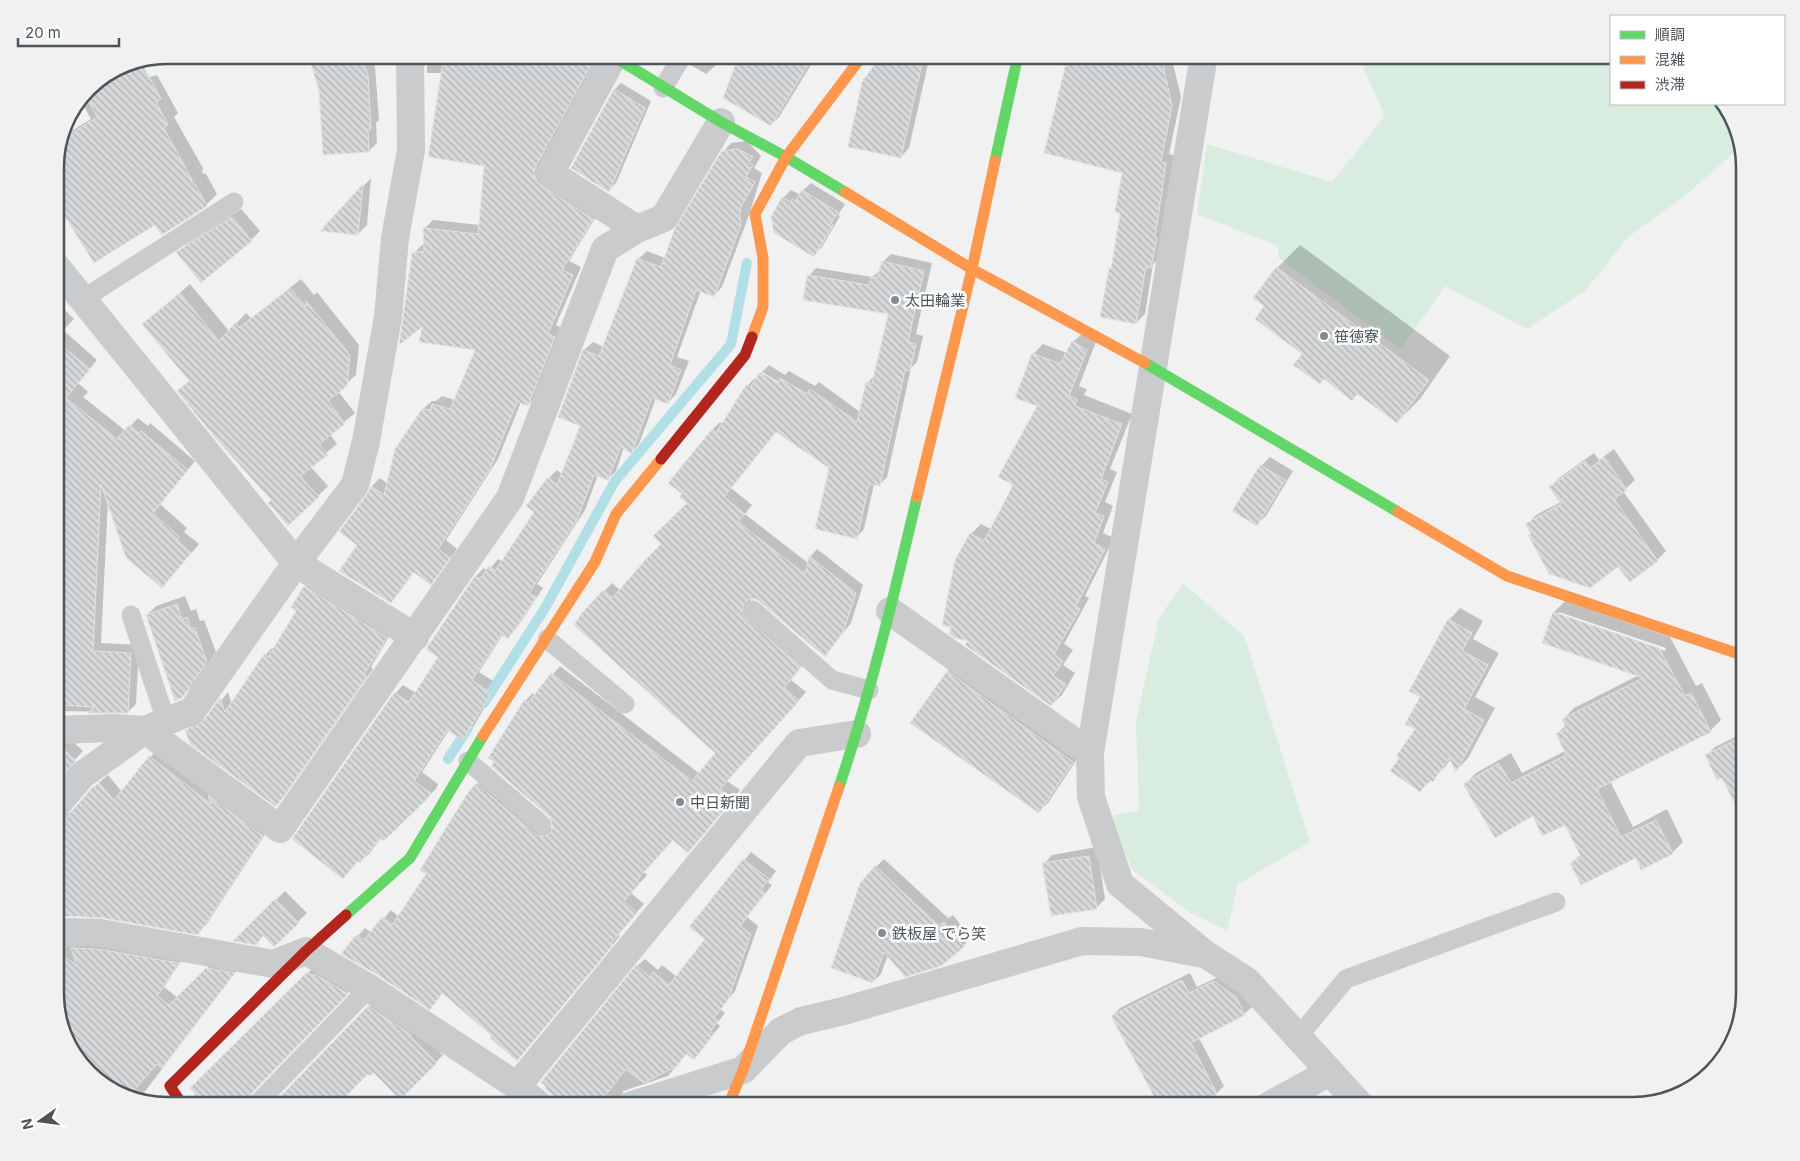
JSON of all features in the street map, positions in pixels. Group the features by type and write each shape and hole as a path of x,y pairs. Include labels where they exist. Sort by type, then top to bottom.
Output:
{"street":[{"path":"64,796 81,776 155,726 192,711 296,563 355,485 366,441 388,317 395,238 411,150 410,64"},
{"path":"608,64 550,173 637,229"},
{"path":"625,64 721,122 786,157 972,269 1154,368 1507,576 1736,653"},
{"path":"177,1097 170,1086 306,951 410,858 502,705 547,639 595,562 616,514 746,355 763,307 763,258 755,214 786,157 855,64"},
{"path":"732,1097 743,1070 857,734 890,611 972,269 1016,64"},
{"path":"1203,64 1090,754 1091,797 1120,884 1205,954 1247,981 1353,1097"},
{"path":"64,730 155,726 280,829 510,498 605,249 637,229 664,218 721,122"},
{"path":"64,276 296,563 415,637"},
{"path":"890,611 1090,754"},
{"path":"517,1086 799,743 857,734"},
{"path":"64,934 100,933 273,964 306,951"},
{"path":"658,1097 743,1070 781,1031 801,1021 844,1011 1082,941 1141,942 1205,954"},
{"path":"306,951 369,988 517,1086 530,1097"},
{"path":"1284,1097 1330,1072"}],"lane":[{"path":"663,88 678,64"},
{"path":"83,299 234,202"},
{"path":"753,610 832,680 869,690"},
{"path":"131,615 155,726"},
{"path":"547,639 625,704"},
{"path":"468,761 542,825"},
{"path":"1298,1037 1346,979 1556,902"},
{"path":"264,1097 369,988"}],"green space":[{"path":"1361,64 1610,64 1610,105 1716,105 1733,140 1735,152 1685,196 1628,237 1586,290 1527,329 1445,286 1401,349 1278,257 1279,246 1197,214 1207,144 1332,182 1385,116"},
{"path":"1183,583 1244,636 1310,842 1238,884 1227,931 1188,911 1133,870 1116,836 1113,815 1139,811 1136,721 1159,618"}],"building":[{"path":"311,64 364,64 368,75 371,129 368,130 369,152 323,155 319,90"},
{"path":"443,64 591,65 534,173 537,181 542,186 593,219 562,270 573,275 548,334 555,337 528,406 517,402 490,469 438,549 450,558 431,585 413,572 391,603 339,571 357,545 339,532 371,486 384,495 395,449 422,409 431,410 432,404 450,409 475,350 419,342 422,327 399,345 412,253 424,251 423,228 478,234 484,166 428,157"},
{"path":"736,64 809,64 771,126 723,98"},
{"path":"875,64 922,64 901,158 848,147 862,82"},
{"path":"1066,64 1163,64 1172,106 1161,162 1166,163 1155,238 1157,238 1151,268 1146,267 1136,324 1100,317 1109,268 1111,269 1120,213 1115,212 1122,173 1044,153"},
{"path":"144,66 161,99 156,102 168,125 164,128 192,180 192,184 195,184 207,206 162,235 155,225 94,263 64,215 64,160 69,135 97,117 89,99 104,85 121,74"},
{"path":"614,89 645,108 609,192 571,168"},
{"path":"738,149 753,157 749,163 753,165 746,177 755,182 741,207 741,225 714,297 696,290 670,365 681,370 668,404 652,398 631,454 621,446 608,480 594,475 577,520 529,593 536,597 508,639 501,635 472,680 491,693 463,740 447,730 414,781 431,793 428,798 384,841 380,838 360,863 358,861 343,879 292,839 394,693 409,702 438,657 426,649 475,576 480,579 489,566 495,571 534,512 526,506 548,477 557,485 580,426 558,417 583,350 599,356 637,258 661,267 675,228 722,151"},
{"path":"363,184 358,235 320,231"},
{"path":"802,190 838,212 831,223 833,225 814,257 774,233 771,217 782,197 791,202 792,199 795,201"},
{"path":"232,217 252,241 201,283 176,252"},
{"path":"882,261 924,271 908,342 916,344 910,371 905,370 880,486 869,484 857,539 815,529 829,468 776,432 724,497 745,514 738,522 805,574 809,556 856,593 843,632 825,657 756,599 750,599 744,603 742,613 746,618 801,667 784,688 799,701 720,789 733,799 688,853 673,840 637,880 640,883 624,901 637,913 611,943 613,945 517,1061 490,1038 492,1036 442,993 430,1010 378,975 341,954 356,935 364,940 382,917 392,925 426,874 420,870 467,794 476,783 535,834 545,836 551,832 553,827 550,817 491,766 494,762 488,758 524,700 528,703 551,673 692,781 715,753 574,625 581,614 603,590 612,598 661,544 653,536 687,503 679,497 682,494 668,483 712,429 716,433 746,385 750,388 760,372 778,383 780,378 807,394 810,389 857,422 866,382 872,383 888,314 803,300 807,275 869,285 871,277 877,278"},
{"name":"笹徳寮","path":"1276,267 1429,380 1397,423 1357,394 1352,401 1324,379 1320,384 1293,365 1302,354 1255,319 1264,306 1253,298"},
{"path":"290,288 306,307 306,301 350,355 347,386 328,401 345,424 319,444 328,455 300,476 319,497 288,526 268,503 271,500 218,441 177,391 189,381 142,324 180,293 219,341 235,323 240,327"},
{"path":"1072,341 1087,350 1069,396 1077,399 1075,406 1122,424 1101,479 1108,482 1095,513 1104,516 1094,543 1105,549 1076,606 1080,609 1054,654 1063,661 1053,676 1066,684 1051,706 965,645 968,641 955,638 949,634 951,627 942,625 955,560 970,533 984,541 1013,485 998,477 1037,406 1015,398 1032,353 1060,364"},
{"path":"64,347 90,369 66,398 117,439 129,425 139,433 141,431 188,470 153,513 179,537 177,540 191,553 162,588 126,558 101,484 93,651 131,653 128,713 88,713 94,707 64,705"},
{"path":"1604,457 1627,490 1614,499 1658,561 1630,582 1618,567 1590,588 1549,574 1528,535 1531,534 1525,524 1561,504 1549,487 1585,461 1590,468"},
{"path":"1260,465 1285,480 1257,526 1232,511"},
{"path":"304,586 387,638 364,674 367,676 276,807 190,744 185,730 198,725 204,720 220,698 225,712 264,654 268,657 296,611 291,607"},
{"path":"177,604 182,619 187,617 191,629 195,628 207,662 182,698 175,701 146,615"},
{"path":"1553,612 1659,648 1685,696 1691,693 1711,732 1597,789 1621,837 1656,820 1673,854 1641,870 1636,858 1581,885 1570,863 1581,857 1565,825 1542,836 1533,816 1495,838 1463,784 1499,763 1511,783 1566,755 1556,734 1566,729 1562,719 1643,678 1542,643"},
{"path":"1448,619 1472,633 1462,651 1488,665 1464,709 1484,720 1456,772 1449,758 1433,782 1430,780 1420,792 1390,771 1399,758 1396,756 1415,729 1405,724 1420,697 1409,691"},
{"path":"947,671 1073,762 1039,813 910,723"},
{"path":"1736,740 1736,807 1722,778 1717,780 1705,755"},
{"path":"64,750 76,761 64,773"},
{"path":"149,756 211,804 208,795 263,836 198,935 103,918 64,917 64,819 92,788 99,783 114,800"},
{"path":"1089,856 1097,909 1051,916 1042,863"},
{"path":"743,859 769,879 761,890 765,893 740,926 751,934 728,1000 714,1018 718,1021 710,1032 714,1034 694,1060 686,1054 677,1066 644,1083 626,1069 604,1097 555,1097 545,1089 546,1087 541,1082 636,965 650,977 653,972 669,985 705,939 689,927"},
{"path":"875,866 939,926 944,922 964,947 941,966 905,977 884,952 873,983 831,968 860,883"},
{"path":"275,899 299,923 274,947 263,936 256,945 233,941"},
{"path":"71,948 98,949 179,963 157,996 169,1005 206,968 235,973 162,1068 157,1064 133,1091 110,1080 94,1067 85,1057 72,1033 67,1021 64,1001 64,957 77,965"},
{"path":"306,973 318,976 348,994 248,1097 200,1097 190,1088"},
{"path":"1182,980 1189,993 1214,981 1236,997 1245,1015 1191,1043 1217,1094 1212,1097 1154,1097 1111,1016"},
{"path":"368,1006 411,1035 437,1063 403,1097 397,1097 374,1073 370,1076 368,1074 345,1097 280,1097"}],"waterway":[{"path":"484,703 545,608 615,481 731,344 747,263"},
{"path":"448,759 468,728"}],"traffic: fast":[{"path":"626,64 721,122 845,192"},
{"path":"995,161 1016,64"},
{"path":"1145,363 1398,512"},
{"path":"839,787 872,679 917,497"},
{"path":"346,915 410,858 483,736"}],"traffic: slow":[{"path":"752,337 763,307 763,258 755,214 786,157 856,64"},
{"path":"917,497 972,269 995,161"},
{"path":"845,192 972,269 1145,363"},
{"path":"483,736 595,562 616,514 661,459"},
{"path":"1398,512 1507,576 1736,653"},
{"path":"732,1097 743,1070 839,787"}],"traffic: jam":[{"path":"661,459 745,355 752,337"},
{"path":"177,1097 170,1086 306,951 346,915"}],"place":[{"name":"太田輪業","path":"895,300"},
{"name":"笹徳寮","path":"1324,336"},
{"name":"中日新聞","path":"680,802"},
{"name":"鉄板屋 でら笑","path":"882,933"}]}
